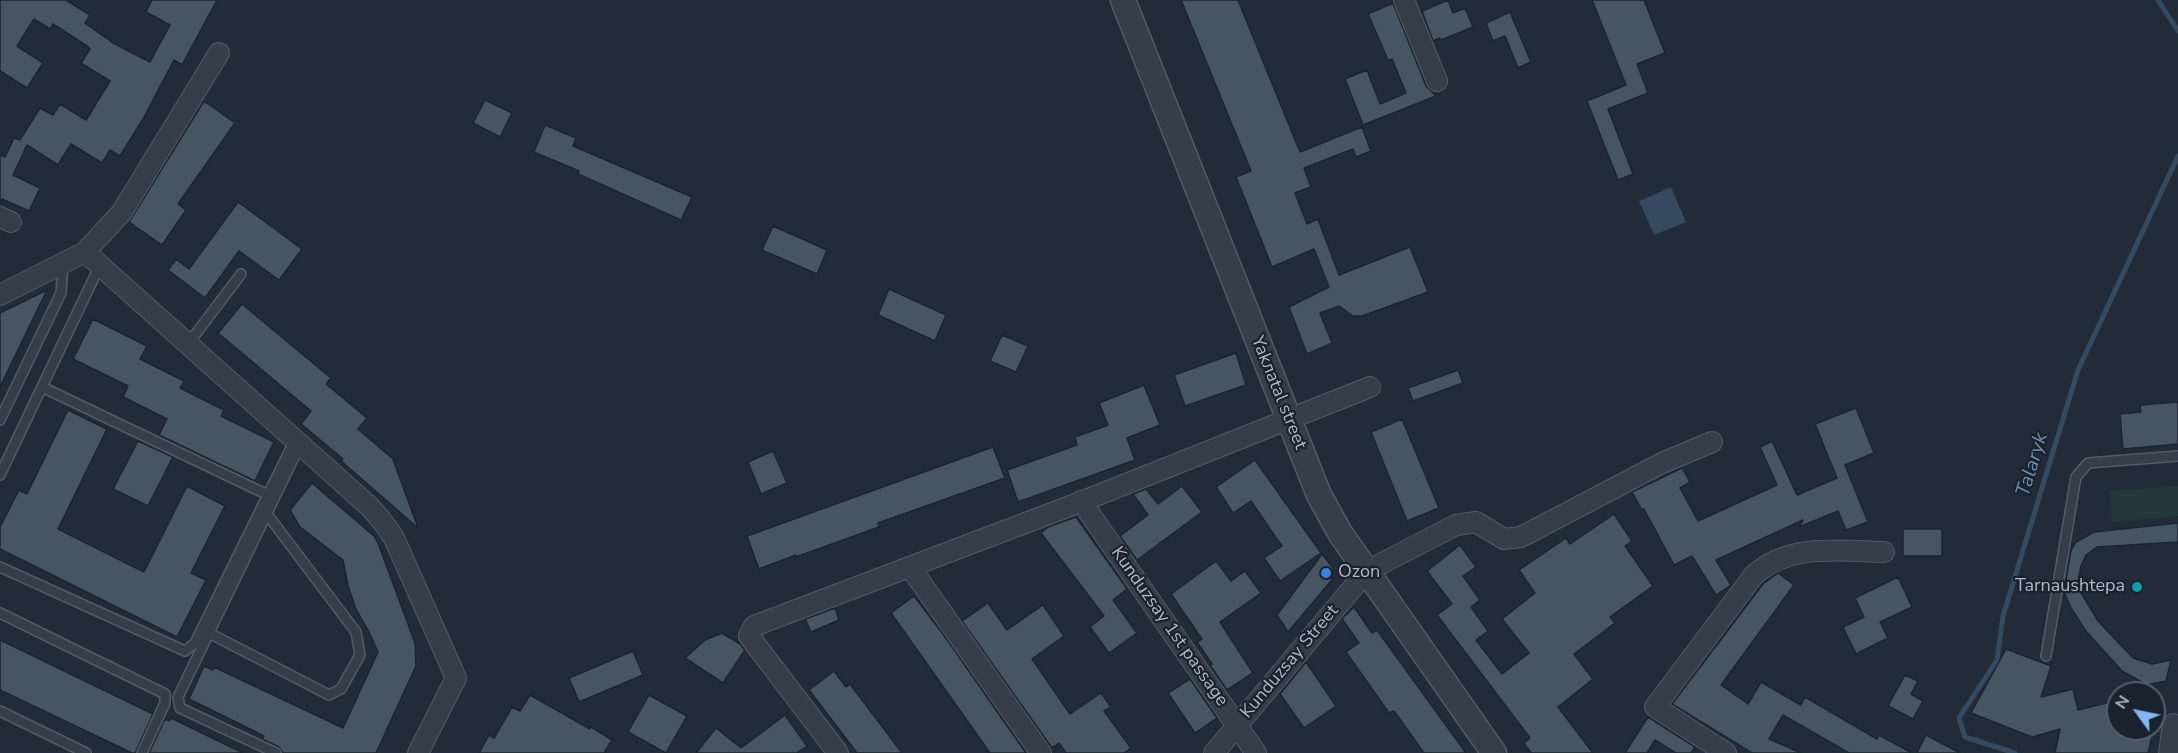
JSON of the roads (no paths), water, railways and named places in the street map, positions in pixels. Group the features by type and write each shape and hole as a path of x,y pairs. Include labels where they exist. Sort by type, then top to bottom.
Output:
{"street":[{"name":"Yakлatal street","path":"1123,0 1319,495 1340,533 1494,753"},
{"path":"1404,0 1437,81"},
{"path":"93,259 219,53"},
{"path":"0,295 63,263 93,259 298,442 383,522 394,538 456,678 418,753"},
{"path":"838,753 749,636 754,626 1370,387"},
{"path":"1367,571 1456,525 1476,522 1504,539 1521,537 1662,463 1712,442"},
{"name":"Kunduzsay 1st passage","path":"1081,501 1256,753"},
{"path":"1726,753 1655,707 1754,575 1767,565 1797,553 1815,550 1884,552"},
{"path":"910,567 1041,753"},
{"name":"Kunduzsay Street","path":"1214,753 1367,571"},
{"path":"2169,753 2173,724"}],"lane":[{"path":"0,475 42,387 93,259"},
{"path":"0,420 61,292 63,263"},
{"path":"188,344 241,274"},
{"path":"42,387 268,495"},
{"path":"0,567 185,651 195,643 268,495 298,442"},
{"path":"276,753 180,708 178,697 267,514 298,442"},
{"path":"2046,656 2076,477 2088,464 2178,456"},
{"path":"209,633 329,694 341,689 360,655 356,632 267,514"},
{"path":"0,613 165,694 165,703 142,753"},
{"path":"0,711 86,753"}],"water":[{"path":"1671,187 1686,222 1654,235 1639,201"}],"waterway":[{"name":"Talaryk","path":"2158,0 2178,31"},
{"name":"Talaryk","path":"2015,753 1965,737 1959,718 1997,660 2003,616 2078,370 2178,156"}],"place":[{"name":"Ozon","path":"1326,573"},
{"name":"Tarnaushtepa","path":"2137,587"}]}
